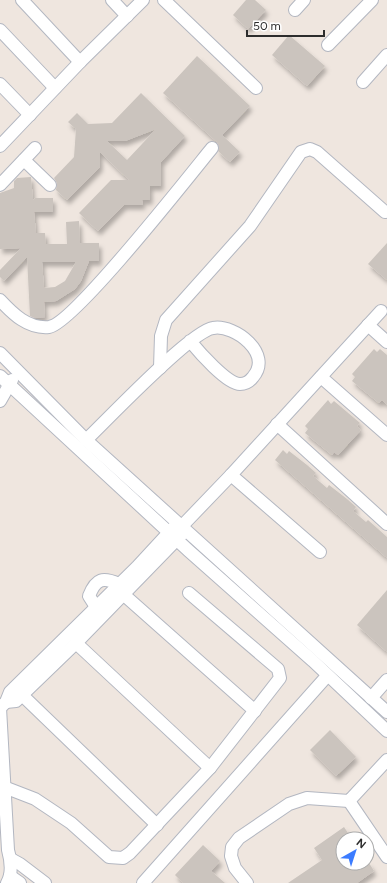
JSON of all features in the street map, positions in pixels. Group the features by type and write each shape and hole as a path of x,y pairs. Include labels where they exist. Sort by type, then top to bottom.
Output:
{"street":[{"path":"22,0 80,62"},
{"path":"112,0 127,16"},
{"path":"0,146 80,62 143,0"},
{"path":"164,0 256,88"},
{"path":"295,10 304,0"},
{"path":"328,45 372,0"},
{"path":"0,30 56,88"},
{"path":"363,82 387,56"},
{"path":"0,84 30,115"},
{"path":"0,184 35,148"},
{"path":"0,300 22,321 38,327 51,327 61,320 90,293 212,148"},
{"path":"160,368 161,336 166,320 250,226 301,152 310,149 317,152 385,212"},
{"path":"24,160 50,185"},
{"path":"2,706 16,700 22,695 76,643 121,589 231,475 381,311"},
{"path":"368,325 387,342"},
{"path":"86,440 160,368 190,341 204,330 224,327 236,331 249,341 255,350 258,361 256,374 246,383 240,384 231,380 206,359 190,341"},
{"path":"0,353 86,440 387,712"},
{"path":"0,401 10,386 17,370"},
{"path":"0,376 173,536 313,661 327,676 387,731"},
{"path":"321,377 387,435"},
{"path":"277,424 387,524"},
{"path":"231,475 320,552"},
{"path":"20,883 8,879 2,706 10,692 96,607 121,589"},
{"path":"121,589 255,711"},
{"path":"4,788 35,799 71,824 109,857 116,859 123,858 130,853 157,825 210,768 280,678 278,669 189,593"},
{"path":"76,643 210,768"},
{"path":"143,883 327,676"},
{"path":"371,698 387,680"},
{"path":"22,695 157,825"},
{"path":"348,801 387,760"},
{"path":"247,883 235,868 231,856 232,848 239,838 289,804 307,798 348,801"},
{"path":"348,801 387,857"},
{"path":"6,853 45,883"}],"building":[{"path":"246,0 255,0 266,10 248,29 233,15"},
{"path":"289,35 325,66 307,86 272,55"},
{"path":"197,56 250,106 222,135 240,152 230,162 218,151 219,146 217,142 163,93"},
{"path":"141,93 185,136 161,162 161,186 150,186 150,200 142,200 143,205 124,205 98,231 79,213 111,180 129,180 100,152 100,167 67,200 56,190 57,183 54,178 74,157 76,129 68,122 77,113 88,124 112,123","holes":["156,129 127,160 107,141 125,141"]},
{"path":"31,177 33,200 35,198 53,198 53,212 34,212 36,233 45,233 46,244 67,244 66,222 79,221 80,243 99,243 99,261 89,261 81,281 75,289 56,301 44,302 45,317 35,318 30,316 27,257 4,281 0,277 0,270 21,248 0,249 0,193 14,188 14,181 17,178","holes":["42,262 76,262 65,281 55,287 44,288"]},
{"path":"387,243 387,280 368,264"},
{"path":"374,349 377,352 380,349 387,355 387,405 382,400 379,403 352,381 355,377 352,374"},
{"path":"328,400 331,404 334,401 360,423 357,426 361,430 338,455 334,452 332,455 305,433 308,429 305,426"},
{"path":"283,450 287,454 289,451 307,465 316,473 313,476 327,488 329,485 347,499 356,507 353,511 366,522 368,520 387,537 387,558 275,460"},
{"path":"387,590 387,652 357,625"},
{"path":"330,730 356,757 336,776 310,750"},
{"path":"344,827 347,831 338,831"},
{"path":"335,833 335,871 374,871 357,883 288,883 322,860 314,848"},
{"path":"203,845 220,861 211,871 225,883 183,883 175,875"}]}
